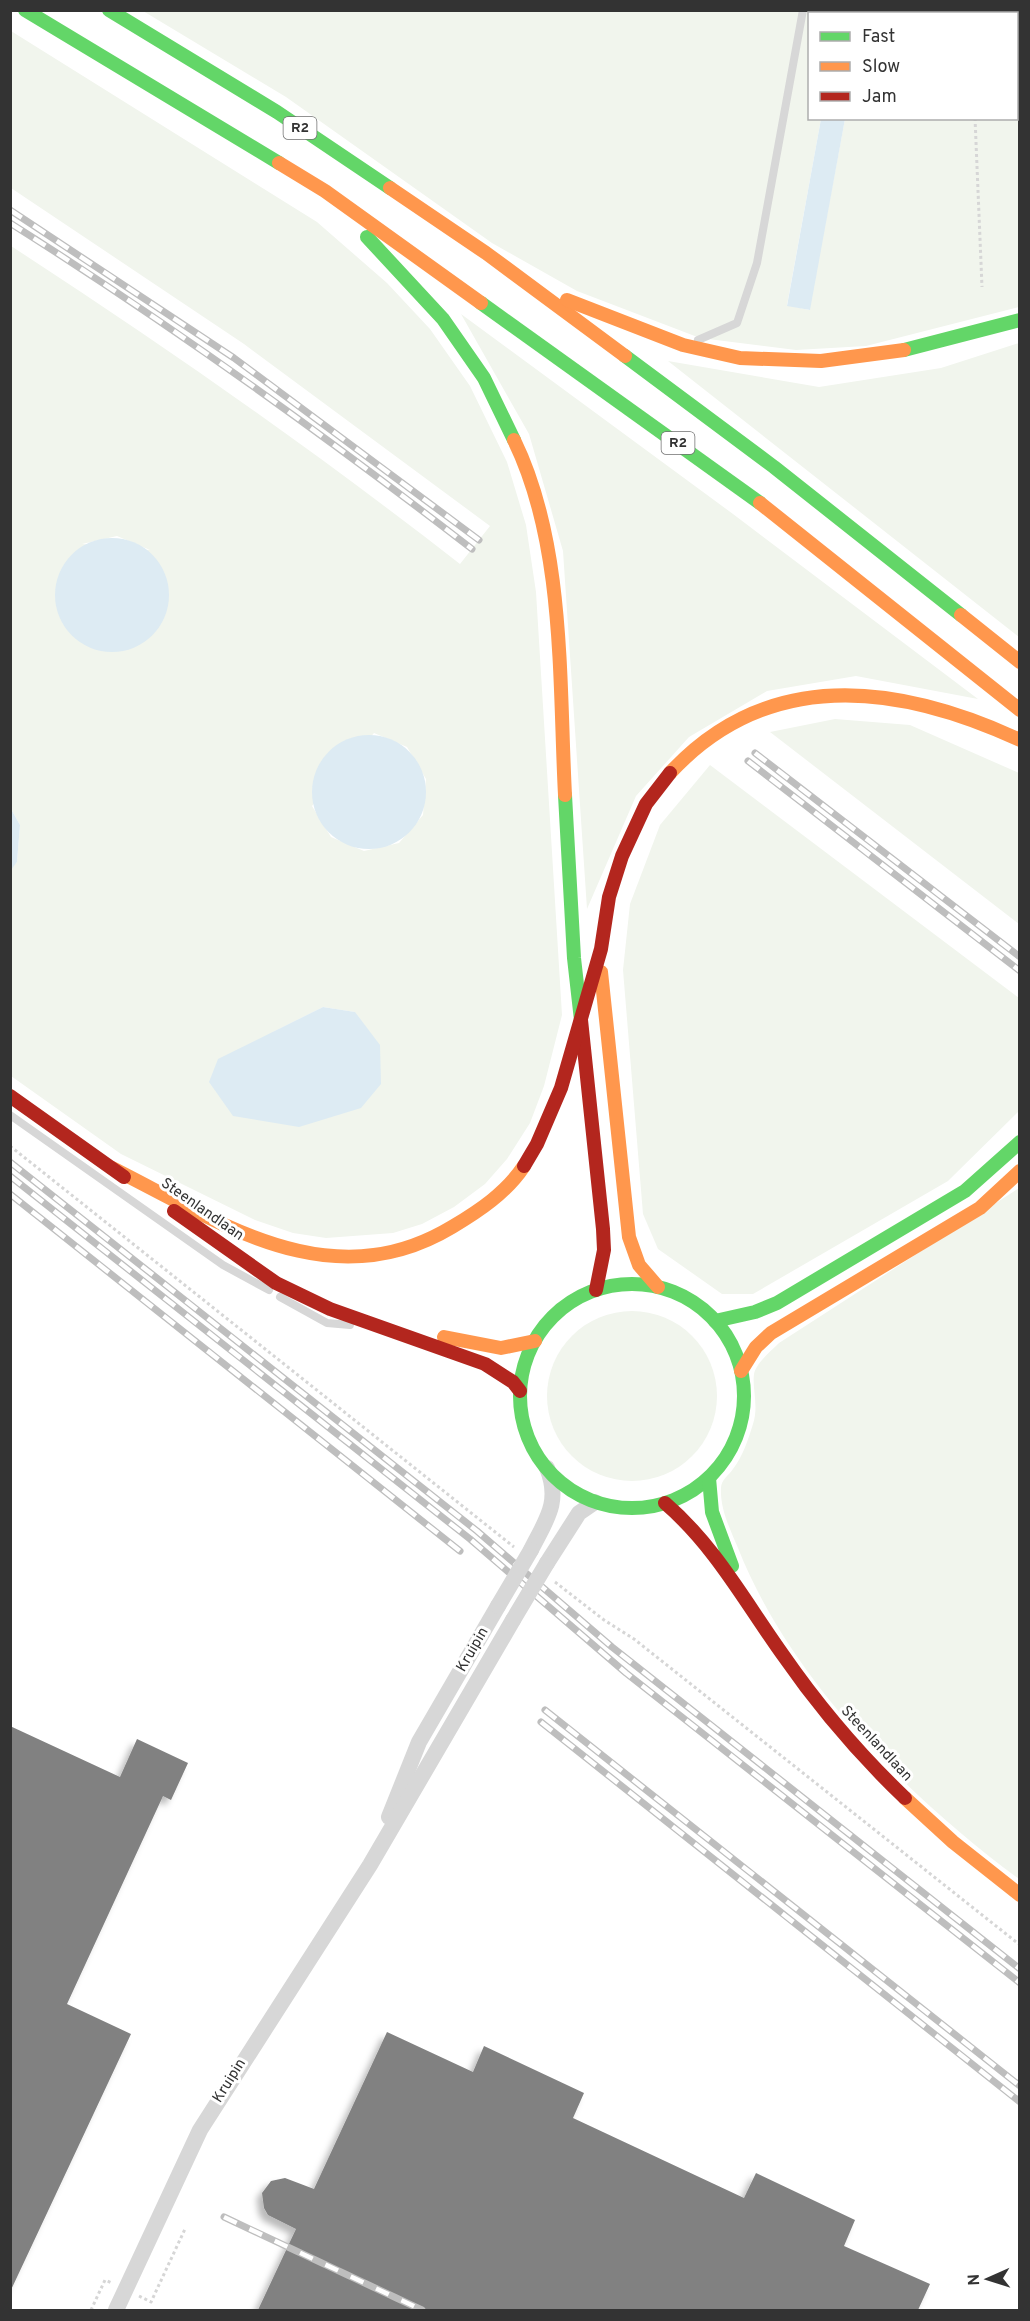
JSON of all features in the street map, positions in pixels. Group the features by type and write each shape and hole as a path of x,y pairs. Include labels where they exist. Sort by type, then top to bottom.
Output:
{"main road":[{"name":"R2","path":"25,10 324,191 764,505 1020,710"},
{"name":"R2","path":"109,10 277,112 486,253 774,467 1020,662"},
{"path":"324,191 443,319 484,378 522,456 542,521 553,590 580,1020 603,1229 604,1250 596,1290"},
{"path":"486,253 571,303 684,345 753,361 796,362 867,358 934,346 1020,320"},
{"path":"111,1168 248,1237 288,1250 325,1257 366,1256 397,1251 428,1241 464,1222 497,1197 522,1170 546,1131 561,1092 601,948 615,878 629,840 647,803 675,767 708,739 743,717 782,704 820,695 857,693 904,698 948,709 1020,740"},
{"path":"601,948 601,990 629,1236 639,1265 658,1287"},
{"name":"Steenlandlaan","path":"10,1096 276,1283 330,1309 485,1364 513,1382 520,1391"},
{"path":"715,1321 755,1312 777,1303 966,1191 1020,1142"},
{"path":"741,1371 756,1347 771,1333 980,1208 1020,1171"},
{"path":"627,1285 658,1287 689,1300 715,1321 731,1344 741,1371 744,1394 742,1417 736,1440 724,1460 709,1478 688,1493 665,1503 642,1508 618,1508 595,1502 561,1483 547,1468 537,1455 524,1424 520,1391 525,1365 535,1341 551,1319 572,1302 596,1290 627,1285"},
{"name":"Steenlandlaan","path":"386,1328 501,1348 535,1341"},
{"name":"Steenlandlaan","path":"709,1478 710,1501 715,1523 740,1587"},
{"name":"Steenlandlaan","path":"665,1503 692,1527 740,1587 782,1656 828,1716 884,1779 963,1853 1020,1895"}],"street":[{"name":"Kruipin","path":"370,1865 419,1742 531,1550 552,1506 553,1489 547,1468"},
{"name":"Kruipin","path":"116,2310 200,2130 258,2036 370,1865 547,1563 579,1513 595,1502"}],"lane":[{"path":"684,345 737,323 757,262 803,10"},
{"path":"10,1115 223,1265 327,1323 386,1328"}],"path":[{"path":"975,120 982,287"}],"shaded area":[{"path":"143,11 841,11 808,12 808,120 821,120 787,305 809,310 845,120 1018,120 1018,12 864,11 1019,11 1019,307 866,346 796,350 700,338 577,291 492,243 286,97"},
{"path":"11,31 317,222 387,283 430,329 470,386 507,462 526,525 536,592 562,1015 544,1086 530,1123 507,1159 485,1184 454,1207 422,1224 393,1233 326,1238 293,1233 255,1220 121,1154 11,1076 10,870 17,862 20,825 11,809 11,246 239,400 460,564 490,526 244,344 11,188","holes":["117,536 150,550 82,544","374,733 407,747 426,779 423,815 399,843 364,851 331,837 312,806","323,1007 355,1012 273,1032"]},
{"path":"821,120 845,120 810,310 787,306"},
{"path":"461,314 733,514 978,699 856,676 767,691 689,737 636,796 587,909 563,551 529,434"},
{"path":"1019,343 1019,637 668,361 819,387 941,368"},
{"path":"112,538 134,542 152,555 165,573 169,595 165,617 152,635 134,648 112,652 90,648 72,635 59,617 55,595 59,573 72,555 90,542"},
{"path":"835,719 910,725 1019,773 1019,924 770,732"},
{"path":"369,735 391,739 409,752 422,770 426,792 422,814 409,832 391,845 369,849 347,845 329,832 316,814 312,792 316,770 329,752 347,739"},
{"path":"710,765 1019,998 1019,1111 948,1181 753,1294 722,1294 658,1249 643,1214 623,970 630,904 660,825"},
{"path":"11,809 20,825 17,862 11,870"},
{"path":"323,1007 355,1012 380,1045 381,1084 361,1108 299,1127 233,1116 209,1082 218,1059"},
{"path":"1019,1188 1019,1879 977,1847 895,1773 820,1689 788,1643 760,1596 726,1519 721,1485 740,1459 747,1442 755,1417 754,1374 768,1353 779,1343"},
{"path":"632,1311 649,1312 665,1317 692,1336 711,1363 716,1379 716,1413 711,1429 692,1456 665,1475 649,1480 632,1481 615,1480 599,1475 572,1456 553,1429 548,1413 547,1396 548,1379 553,1363 572,1336 599,1317 615,1312"}],"building":[{"path":"10,1726 120,1777 137,1739 188,1763 171,1800 163,1796 67,2004 131,2034 10,2292"},
{"path":"387,2032 473,2072 484,2046 584,2093 573,2118 744,2198 756,2173 855,2220 844,2246 930,2284 918,2310 258,2310 296,2229 268,2215 264,2208 262,2193 271,2181 285,2178 314,2189"}],"railway":[{"path":"10,210 234,358 479,540"},
{"path":"10,223 129,300 245,381 472,549"},
{"path":"755,753 1020,957"},
{"path":"748,761 1020,971"},
{"path":"10,1162 477,1531 612,1647 1020,1969"},
{"path":"10,1176 470,1539 626,1673 1020,1983"},
{"path":"10,1194 460,1551"},
{"path":"545,1710 1020,2086"},
{"path":"541,1722 1020,2102"},
{"path":"224,2217 422,2310"}],"traffic: fast":[{"path":"25,10 279,163"},
{"path":"109,10 277,112 390,188"},
{"path":"367,237 443,319 484,378 514,440"},
{"path":"481,303 760,503"},
{"path":"904,350 1020,320"},
{"path":"625,356 774,467 961,615"},
{"path":"565,795 574,958 581,1020"},
{"path":"715,1321 755,1312 777,1303 965,1191 1020,1142"},
{"path":"632,1284 654,1286 685,1297 711,1317 731,1343 742,1374 744,1396 742,1418 731,1449 711,1475 685,1495 654,1506 632,1508 610,1506 579,1495 553,1475 533,1449 522,1418 520,1396 522,1374 533,1343 553,1317 579,1297 610,1286 632,1284"},
{"path":"709,1478 712,1512 732,1566"}],"traffic: slow":[{"path":"279,163 325,191 481,303"},
{"path":"390,188 486,253 625,356"},
{"path":"567,300 683,345 740,358 821,361 904,350"},
{"path":"514,440 531,480 543,523 551,568 560,660 565,795"},
{"path":"760,503 1020,710"},
{"path":"961,615 1020,662"},
{"path":"670,773 708,739 749,715 792,701 837,695 882,698 928,706 974,721 1020,740"},
{"path":"601,972 629,1237 639,1265 658,1287"},
{"path":"112,1168 235,1230 277,1245 320,1255 363,1256 407,1248 452,1227 491,1201 509,1185 524,1166"},
{"path":"741,1371 756,1347 771,1333 980,1208 1020,1171"},
{"path":"444,1337 501,1348 535,1341"},
{"path":"905,1798 953,1842 1020,1895"}],"traffic: jam":[{"path":"524,1166 537,1144 561,1088 601,949 609,897 622,856 646,804 670,773"},
{"path":"581,1020 603,1229 604,1250 596,1290"},
{"path":"10,1096 124,1177"},
{"path":"174,1211 276,1283 330,1309 485,1364 513,1382 520,1391"},
{"path":"665,1503 699,1537 714,1556 826,1712 856,1748 905,1798"}]}
